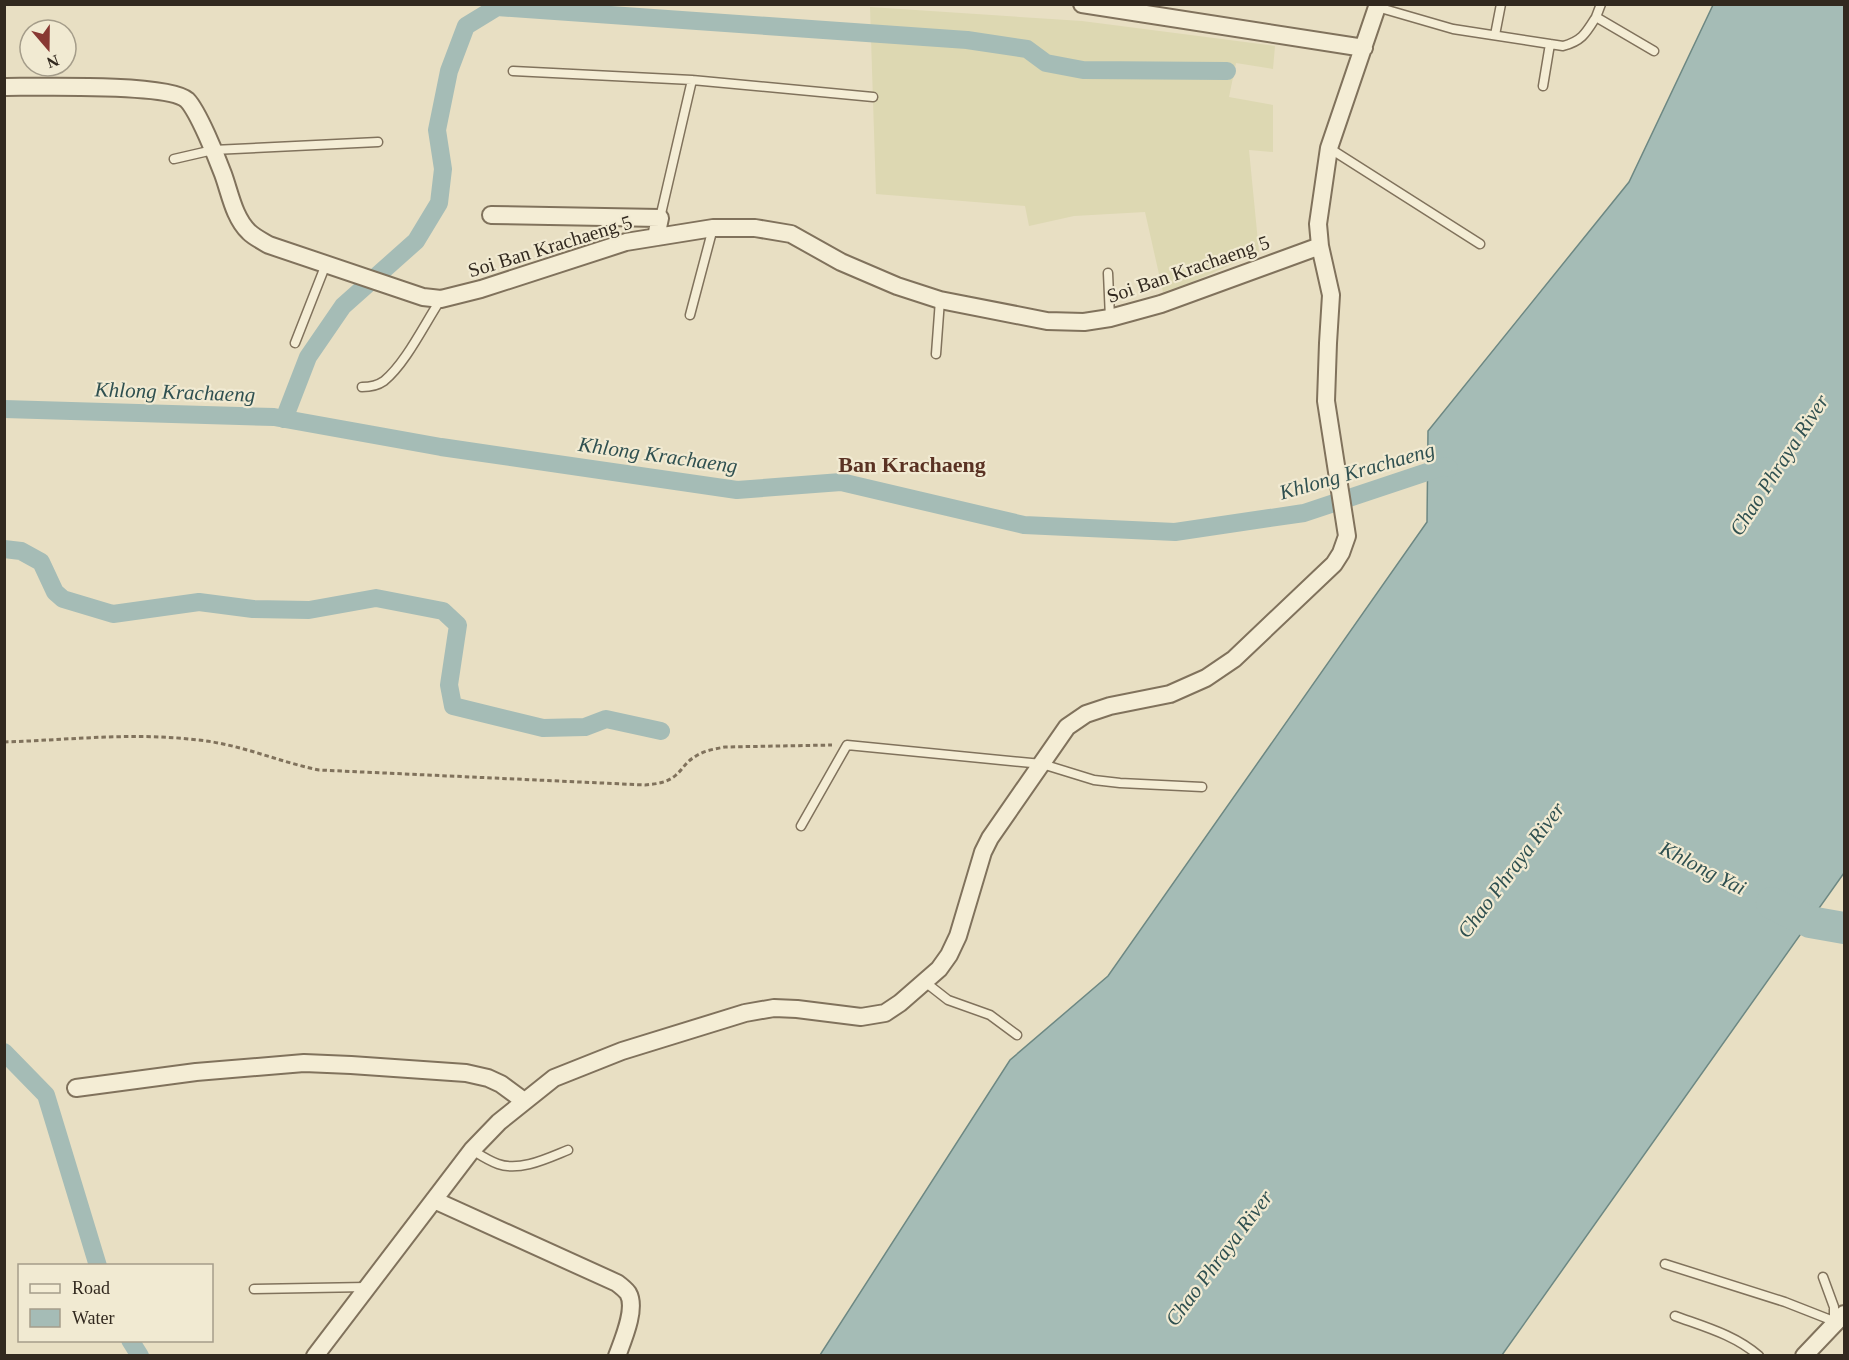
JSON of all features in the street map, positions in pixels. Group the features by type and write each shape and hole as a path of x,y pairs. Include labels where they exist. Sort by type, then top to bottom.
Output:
{"street":[{"path":"1082,4 1364,48"},
{"path":"315,1356 472,1150 499,1122 554,1078 622,1051 745,1013 774,1008 861,1017 885,1012 900,1003 939,969 949,955 958,936 983,852 1067,727 1086,714 1110,706 1170,694 1206,678 1234,659 1334,564 1347,536 1326,401 1331,295 1320,246 1318,224 1329,148 1364,48 1375,5"},
{"name":"Soi Ban Krachaeng 5","path":"4,87 136,88 170,93 186,99 199,119 213,150 241,222 250,233 268,245 423,297 441,299 481,289 626,242 713,228 755,228 791,234 841,262 897,286 940,300 1047,321 1084,322 1110,318 1161,304 1320,246"},
{"path":"491,215 660,218 656,237"},
{"path":"76,1088 231,1069 316,1063 466,1073 488,1078 501,1084 524,1101"},
{"path":"434,1200 617,1283 627,1292 631,1302 627,1327 617,1356"},
{"path":"1804,1356 1838,1319"}],"lane":[{"path":"1495,35 1501,4"},
{"path":"1375,5 1453,29 1563,46 1575,43 1583,37 1596,18 1601,4"},
{"path":"1596,18 1654,51"},
{"path":"1543,86 1550,44"},
{"path":"513,71 692,80 873,98"},
{"path":"660,218 692,80"},
{"path":"174,159 213,150 378,142"},
{"path":"1329,148 1480,244"},
{"path":"690,315 713,228"},
{"path":"295,343 326,264"},
{"path":"1108,273 1110,318"},
{"path":"362,387 373,387 383,382 397,367 441,299"},
{"path":"936,354 940,300"},
{"path":"801,826 847,745 1042,764 1094,780 1203,788"},
{"path":"925,982 948,1000 990,1015 1017,1035"},
{"path":"472,1150 499,1165 515,1166 530,1164 568,1150"},
{"path":"1665,1263 1838,1319"},
{"path":"1823,1277 1838,1319"},
{"path":"254,1289 367,1287"},
{"path":"1675,1316 1728,1335 1747,1345 1759,1356"}],"path":[{"path":"4,742 115,736 197,739 320,770 645,785 667,781 691,759 712,749 847,745"}],"shaded area":[{"path":"870,7 1082,21 1275,46 1273,69 1236,63 1229,97 1273,105 1273,152 1249,150 1259,252 1190,283 1163,292 1145,212 1074,216 1029,226 1025,206 876,194"}],"water":[{"name":"Chao Phraya River","path":"1713,5 1844,5 1844,873 1502,1355 820,1355 1010,1060 1108,976 1427,522 1428,431 1629,182"}],"waterway":[{"path":"284,419 308,357 343,306 416,241 439,203 443,169 437,130 449,71 466,26 497,7 967,40 1027,49 1046,63 1083,70 1227,71"},
{"name":"Khlong Krachaeng","path":"4,409 274,417 441,447 737,490 841,482 1024,525 1175,532 1304,513 1445,466 1449,468"},
{"path":"4,549 21,551 41,562 55,592 63,599 113,614 199,602 253,609 309,610 376,598 443,611 458,625 449,685 453,706 543,728 585,727 606,719 661,731"},
{"name":"Khlong Yai","path":"1772,903 1810,922 1844,928"},
{"path":"4,1052 46,1095 97,1264"},
{"path":"131,1342 140,1356"}],"district":[{"name":"Ban Krachaeng","path":"912,464"}]}
